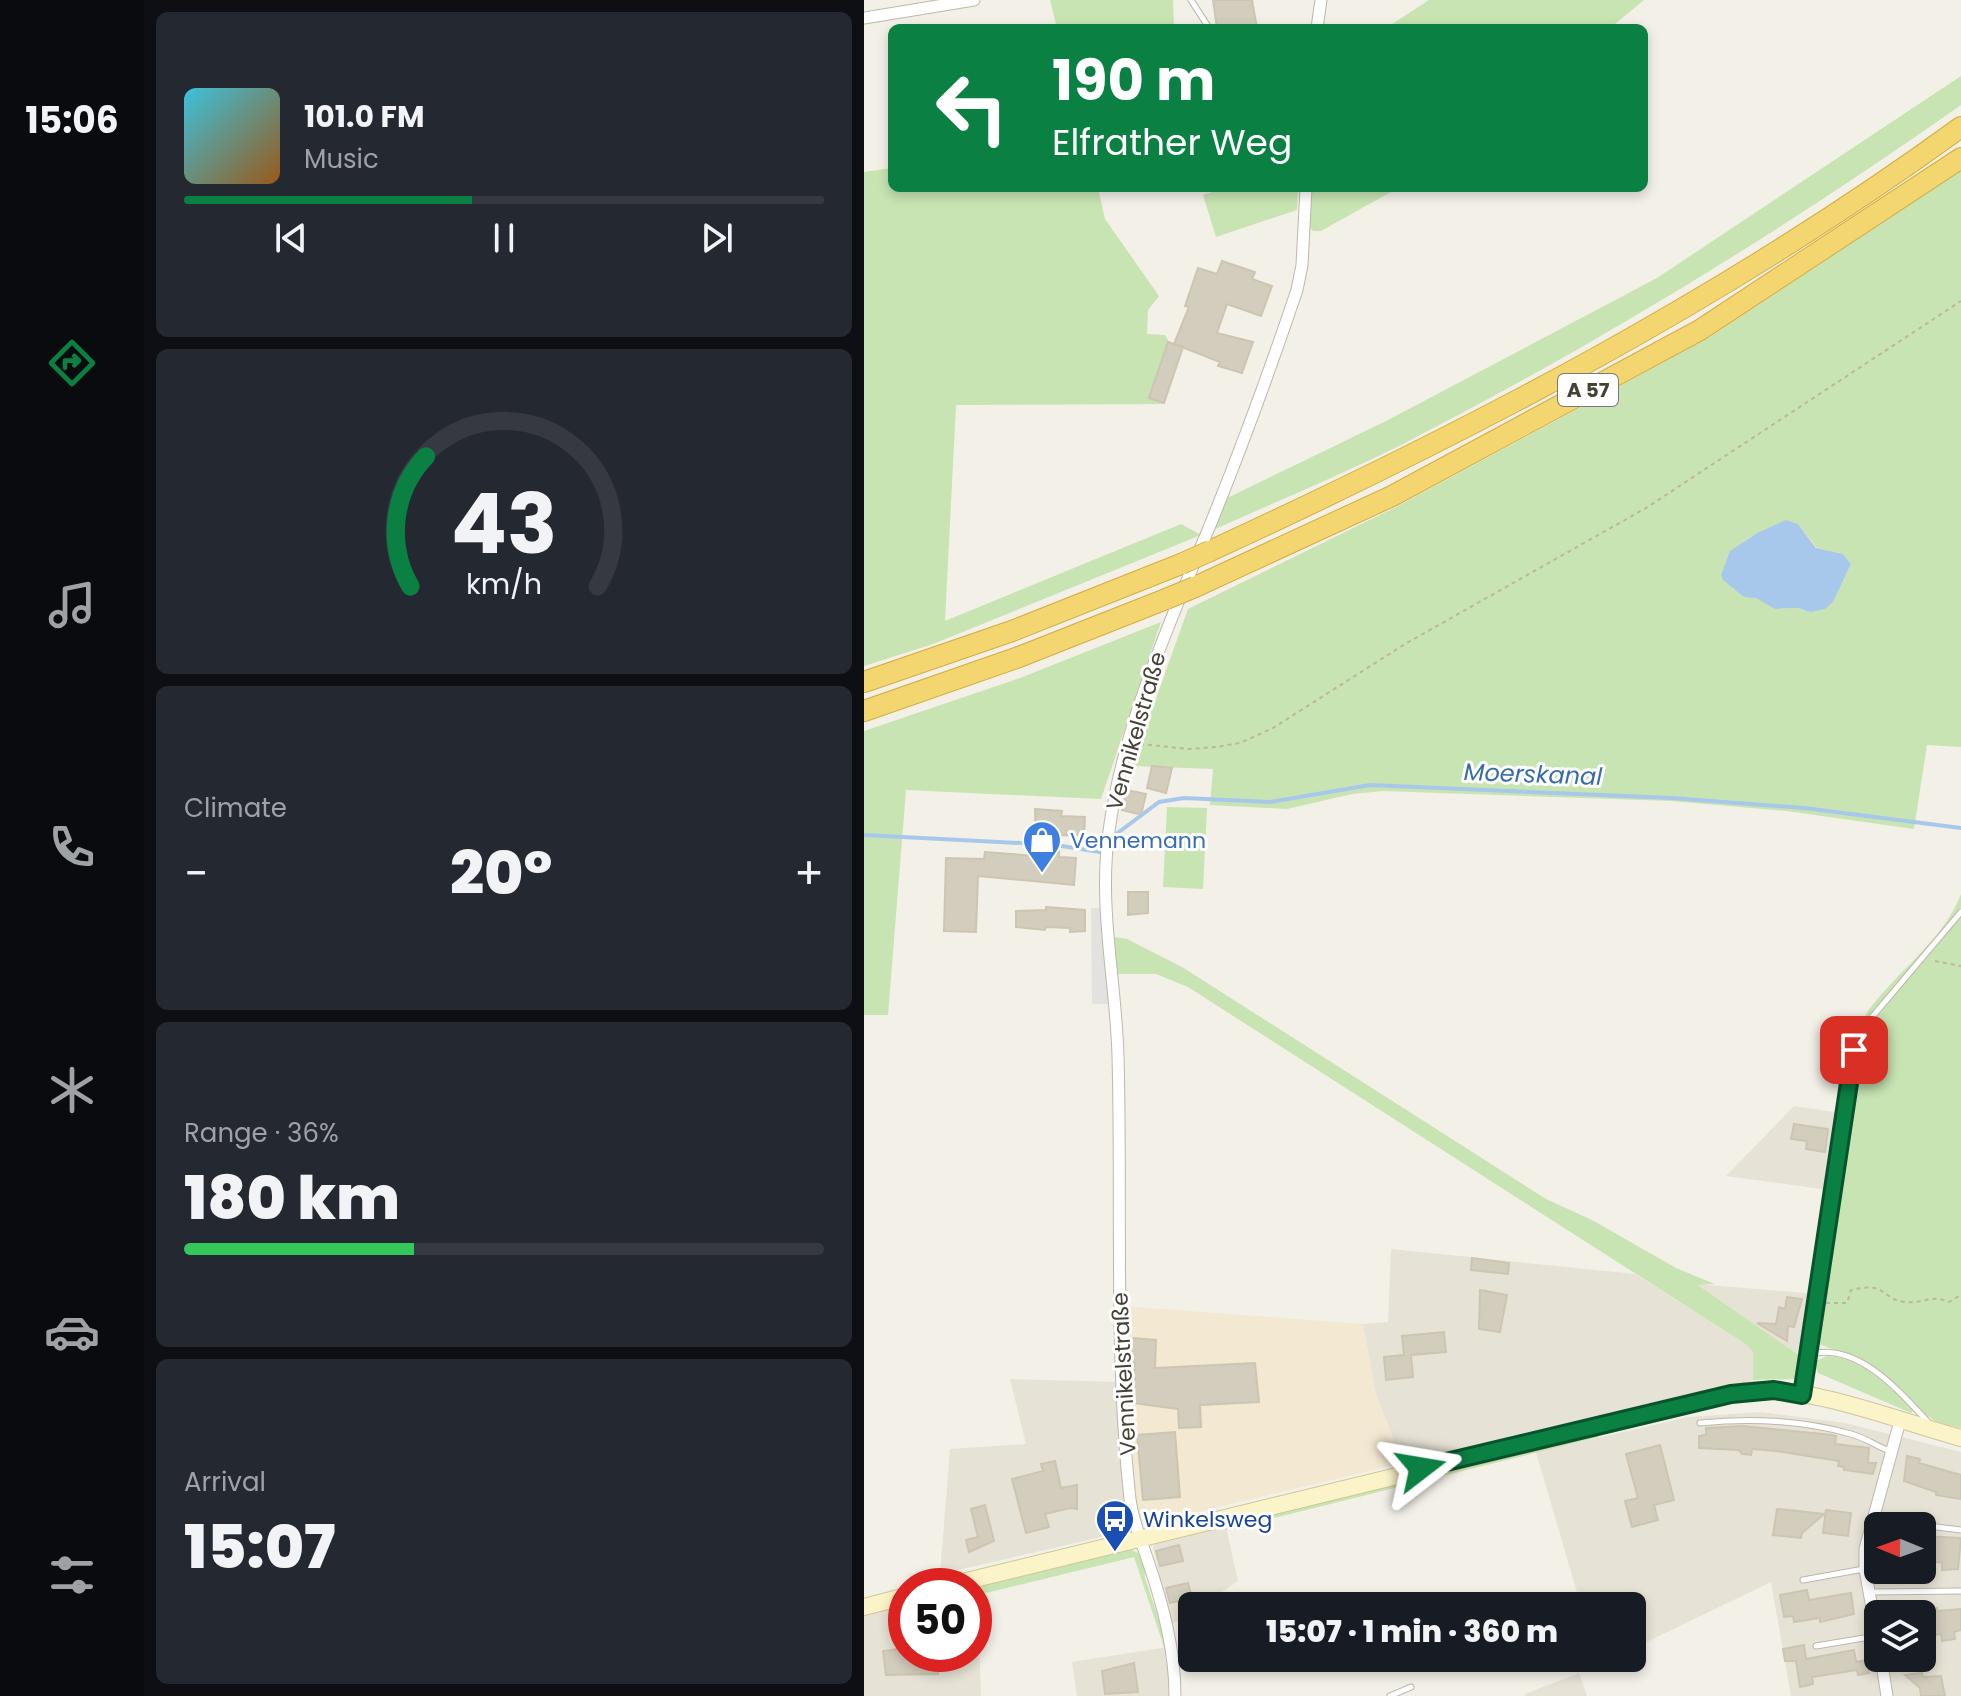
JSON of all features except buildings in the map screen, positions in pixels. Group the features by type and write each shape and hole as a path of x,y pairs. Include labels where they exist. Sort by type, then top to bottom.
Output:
{"highway":[{"name":"A 57","path":"864,682 1012,631 1181,564 1383,472 1515,403 1740,272 1961,127"},
{"name":"A 57","path":"864,711 1019,657 1166,599 1392,496 1700,330 1961,158"}],"main road":[{"path":"992,1574 1731,1394 1774,1390 1802,1395 1961,1438"},
{"path":"864,1607 888,1601"}],"street":[{"path":"864,18 974,0"},
{"path":"1318,24 1321,0"},
{"name":"Vennikelstraße","path":"1138,1537 1130,1499 1120,1349 1118,1052 1105,894 1108,833 1129,742 1147,682 1222,495 1297,290 1302,265 1306,192"},
{"path":"1873,1512 1900,1421"},
{"path":"1138,1537 1148,1559 1167,1625 1173,1654 1175,1696"},
{"path":"1868,1584 1870,1600"},
{"path":"1883,1672 1887,1696"}],"lane":[{"path":"1191,0 1206,24"},
{"path":"1802,1395 1846,1085 1854,1050 1873,1015 1925,958 1961,912"},
{"path":"1810,1354 1829,1351 1854,1359 1898,1390 1937,1432"},
{"path":"1700,1423 1745,1420 1823,1427 1872,1441 1879,1448 1891,1451"},
{"path":"1936,1527 1961,1530"},
{"path":"1803,1580 1864,1569"},
{"path":"1869,1592 1961,1591"},
{"path":"1816,1646 1864,1640"},
{"path":"1390,1696 1411,1687"}],"path":[{"path":"1129,742 1189,749 1216,747 1240,743 1273,728 1405,644 1646,508 1961,301"},
{"path":"1925,958 1961,966"},
{"path":"1817,1304 1847,1303 1851,1290 1868,1286 1909,1302 1931,1298 1949,1302 1961,1295"}],"shaded area":[{"path":"1091,908 1101,908 1108,1004 1092,1004"},
{"path":"1794,1106 1840,1113 1829,1190 1726,1176"},
{"path":"1391,1249 1635,1274 1747,1345 1753,1352 1753,1380 1403,1463 1376,1395 1363,1324 1388,1322"},
{"path":"1697,1284 1815,1294 1803,1358"},
{"path":"1124,1306 1363,1324 1376,1395 1403,1463 1144,1525 1136,1503"},
{"path":"1010,1379 1118,1382 1129,1526 1119,1533 966,1568 940,1568 950,1449 1026,1444"},
{"path":"1761,1412 1845,1423 1961,1452 1961,1696 1791,1696 1771,1582 1646,1642 1646,1592 1577,1592 1536,1452 1689,1417"},
{"path":"1225,1523 1238,1581 1222,1592 1178,1592 1178,1621 1170,1626 1153,1547 1155,1543"},
{"path":"888,1608 888,1672 980,1672 981,1696 864,1696 864,1614"},
{"path":"1168,1647 1172,1696 1077,1696 1072,1662"},
{"path":"1579,1673 1587,1696 1525,1696 1525,1694"}],"green space":[{"path":"1050,0 1173,0 1174,24 1056,24"},
{"path":"1429,0 1644,0 1615,24 1392,24"},
{"path":"1961,76 1961,105 1757,242 1687,285 1546,367 1401,445 1213,530 1225,499 1386,421 1657,278"},
{"path":"888,169 888,192 1099,192 1105,219 1159,296 1148,310 1147,334 1165,335 1169,342 1184,346 1164,404 956,405 945,621 1181,524 1201,535 933,644 864,666 864,172"},
{"path":"1961,170 1961,747 1927,745 1914,829 1787,811 1671,801 1383,791 1352,794 1287,809 1210,805 1213,769 1132,766 1188,609 1398,506 1710,337","holes":["1786,521 1798,524 1817,548 1843,554 1851,564 1833,602 1810,612 1798,608 1775,609 1721,575 1732,553 1746,540"]},
{"path":"1212,192 1298,192 1297,210 1216,237 1203,195"},
{"path":"1309,192 1391,192 1321,231 1313,231 1308,225"},
{"path":"1161,622 1101,799 906,790 888,1015 864,1015 864,731 1020,678"},
{"path":"1167,807 1207,808 1203,889 1163,887"},
{"path":"1961,894 1961,907 1946,928 1871,1013 1857,1035 1838,1112 1845,1062 1855,1033 1880,997 1939,931"},
{"path":"1961,917 1961,1428 1937,1422 1926,1415 1900,1388 1856,1357 1815,1343 1849,1085 1857,1051 1869,1025"},
{"path":"1115,937 1127,939 1182,967 1546,1199 1592,1220 1676,1268 1715,1284 1698,1285 1803,1358 1796,1379 1753,1380 1753,1352 1747,1345 1188,987 1156,974 1116,974"},
{"path":"1827,1356 1851,1362 1875,1375 1913,1411 1911,1413 1818,1373 1814,1362"},
{"path":"1596,1432 1599,1437 1226,1530 1225,1523"},
{"path":"1126,1547 1140,1554 1168,1647 1164,1647 1134,1557 992,1592 992,1581"}],"water":[{"path":"1786,520 1798,524 1816,548 1843,554 1851,564 1833,602 1825,609 1810,612 1798,608 1775,609 1756,598 1744,597 1723,580 1721,575 1730,551 1757,533"}],"waterway":[{"name":"Moerskanal","path":"1115,835 1159,802 1184,798 1270,802 1370,785 1672,798 1804,808 1961,828"},
{"name":"Moerskanal","path":"864,835 1038,844"},
{"name":"Moerskanal","path":"1055,845 1100,852"}],"place":[{"name":"Vennemann","path":"1042,874"},
{"name":"Winkelsweg","path":"1115,1553"}],"route":[{"path":"1421,1468 1731,1394 1774,1390 1802,1395 1819,1293 1846,1085 1854,1050"}]}
